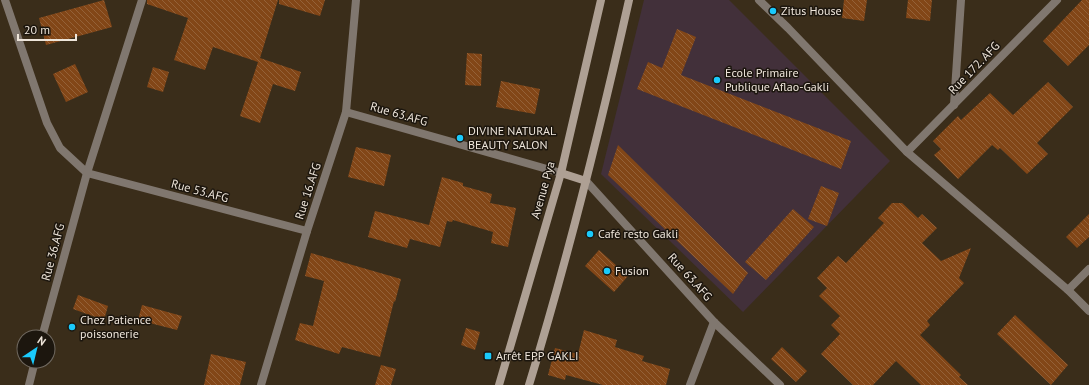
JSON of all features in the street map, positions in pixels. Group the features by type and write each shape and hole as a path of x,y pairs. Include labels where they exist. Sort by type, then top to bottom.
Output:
{"main road":[{"name":"Avenue Pya","path":"498,385 561,173 601,0"},
{"path":"529,385 559,285 586,181 629,0"},
{"path":"561,173 586,181"}],"street":[{"path":"5,0 47,124 60,148 87,173"},
{"name":"Rue 36.AFG","path":"44,329 87,173 142,0"},
{"name":"Rue 16.AFG","path":"261,385 307,231 346,112 356,0"},
{"path":"759,0 788,28 907,152 1068,290 1089,311"},
{"path":"954,105 961,0"},
{"name":"Rue 172. AFG","path":"907,152 1057,0"},
{"name":"Rue 63.AFG","path":"346,112 561,173"},
{"name":"Rue 53.AFG","path":"87,173 307,231"},
{"name":"Rue 63.AFG","path":"586,181 714,322 780,385"},
{"path":"1068,290 1089,269"},
{"path":"690,385 714,322"},
{"path":"29,385 33,369"}],"shaded area":[{"name":"École Primaire Publique Aflao-Gakli","path":"644,0 729,0 890,161 743,312 601,174"}],"building":[{"path":"104,0 112,27 46,45 39,18"},
{"path":"147,0 278,0 260,58 301,72 295,91 273,84 260,123 240,116 258,62 213,47 205,70 174,60 188,18 147,4"},
{"path":"279,0 325,0 320,16 279,4"},
{"path":"844,0 867,0 864,21 842,18"},
{"path":"908,0 932,0 930,21 906,18"},
{"path":"1082,0 1089,0 1089,45 1068,66 1043,41"},
{"path":"677,29 696,37 681,75 851,141 841,169 637,89 648,62 662,68"},
{"path":"467,53 482,54 481,86 465,85"},
{"path":"75,64 88,92 66,102 53,74"},
{"path":"153,67 169,72 163,92 147,87"},
{"path":"501,81 540,89 535,114 496,107"},
{"path":"1048,82 1073,107 1037,143 1048,154 1027,174 1000,148 998,150 992,145 958,179 934,155 941,149 933,141 958,116 961,120 990,93 1013,115"},
{"path":"618,145 748,273 733,294 608,175"},
{"path":"356,147 391,155 384,186 348,177"},
{"path":"442,177 463,183 463,186 492,194 490,203 516,208 508,247 491,243 493,232 453,220 452,222 447,221 440,247 410,239 407,248 368,237 375,211 429,225"},
{"path":"821,186 839,193 827,226 808,219"},
{"path":"892,203 902,203 918,218 922,214 937,228 922,243 941,261 971,248 959,278 964,283 927,321 930,325 920,335 961,375 959,377 968,385 921,385 896,361 873,385 853,385 821,354 840,334 831,325 840,316 819,296 827,288 817,278 838,256 846,263 884,223 878,218"},
{"path":"793,209 814,227 766,280 745,262"},
{"path":"1089,214 1089,237 1077,248 1066,237"},
{"name":"Fusion","path":"599,250 628,276 614,292 585,266"},
{"path":"311,253 401,279 380,357 342,347 339,354 295,340 300,323 313,326 324,281 305,276"},
{"path":"78,295 108,306 104,320 73,309"},
{"path":"142,305 182,316 177,330 138,320"},
{"path":"1015,315 1068,365 1051,385 997,334"},
{"path":"466,328 480,332 475,350 461,345"},
{"path":"584,330 617,340 615,347 644,356 642,361 670,369 666,385 603,385 566,375 565,380 548,375 555,348 578,354"},
{"path":"782,347 807,371 796,382 771,359"},
{"path":"211,354 246,362 240,385 204,385"},
{"path":"381,365 396,369 391,385 375,385"}],"place":[{"name":"Zitus House","path":"773,11"},
{"name":"École Primaire Publique Aflao-Gakli","path":"717,80"},
{"name":"DIVINE NATURAL BEAUTY SALON","path":"460,138"},
{"name":"Café resto Gakli","path":"590,234"},
{"name":"Fusion","path":"607,271"},
{"name":"Chez Patience poissonerie","path":"72,327"},
{"name":"Arrêt EPP GAKLI","path":"488,356"}]}
